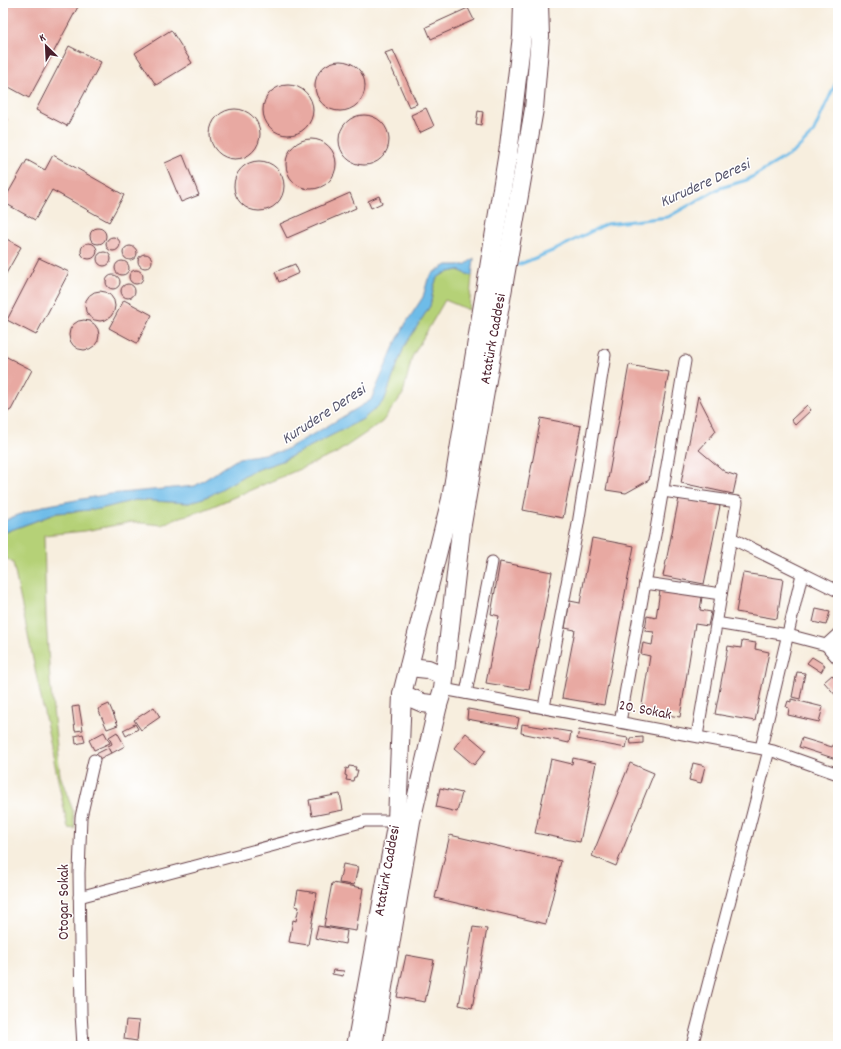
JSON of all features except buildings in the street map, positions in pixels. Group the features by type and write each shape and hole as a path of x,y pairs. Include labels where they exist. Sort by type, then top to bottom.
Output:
{"main road":[{"name":"Atatürk Caddesi","path":"501,253 509,146 522,36 523,3"},
{"name":"Atatürk Caddesi","path":"373,1046 411,821 442,690 461,530 497,278 501,253 534,109 540,36 539,3"},
{"name":"Atatürk Caddesi","path":"356,1046 396,821 402,694 405,677 409,667 451,499 497,278"},
{"path":"402,694 423,702 442,690 428,669 409,667"}],"street":[{"path":"544,708 578,524 606,355"},
{"path":"620,722 663,491 685,361"},
{"path":"663,491 737,502 697,736"},
{"path":"731,538 838,591"},
{"path":"466,693 492,562"},
{"path":"692,1046 765,749 802,574"},
{"path":"645,583 721,594"},
{"path":"716,623 788,635 826,646 838,659"},
{"path":"826,646 838,634"},
{"name":"20. Sokak","path":"442,690 466,693 765,749 838,774"},
{"name":"Otogar Sokak","path":"83,1046 80,1013 79,897 81,817 94,760"},
{"path":"79,897 366,821 396,821"}],"green space":[{"path":"458,270 472,276 469,310 445,300 412,357 403,394 382,422 335,454 204,510 174,519 162,525 132,522 85,531 44,535 46,618 50,681 60,775 73,811 75,829 68,828 13,563 3,556 3,533 57,513 100,509 135,500 189,503 211,495 250,472 282,461 363,419 384,401 404,347 430,306 437,278 445,273"}],"water":[{"path":"474,258 472,276 458,270 445,273 437,278 430,306 404,347 384,401 363,419 282,461 250,472 211,495 189,503 135,500 100,509 57,513 3,533 3,522 43,506 110,494 195,486 239,458 283,451 324,428 371,400 395,344 406,323 423,297 428,279 433,273 447,265 465,265"}],"waterway":[{"name":"Kurudere Deresi","path":"518,265 557,249 606,224 668,217 720,188 747,180 794,152 813,133 838,78"}]}
